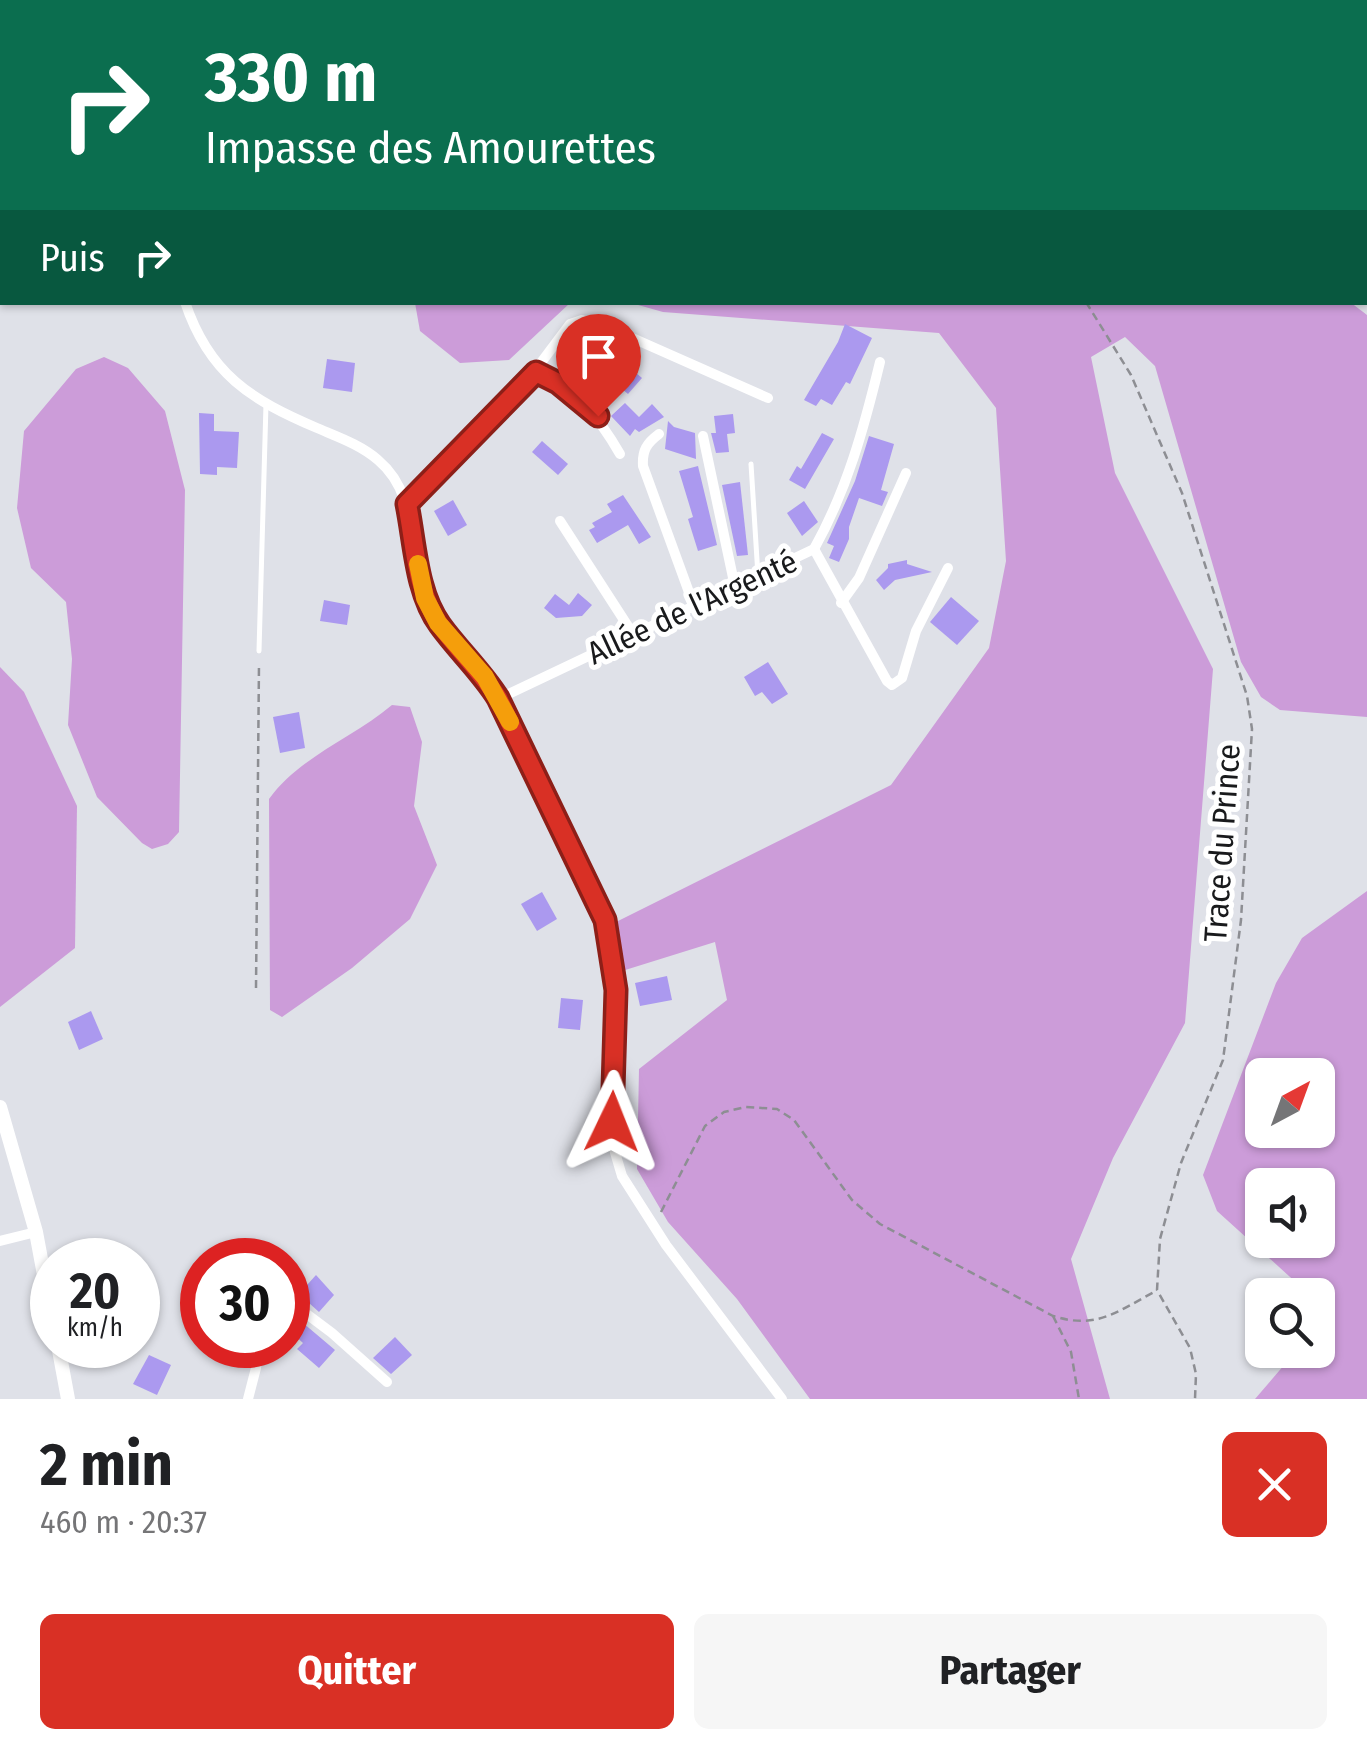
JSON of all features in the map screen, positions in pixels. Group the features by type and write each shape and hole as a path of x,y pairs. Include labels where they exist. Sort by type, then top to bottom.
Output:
{"street":[{"path":"186,305 210,357 235,384 266,404 376,458 394,477 407,504 425,598 438,623 498,698 605,920 616,990 612,1122 614,1150 622,1176 782,1399"},
{"path":"407,504 536,372 570,324 582,320 612,329 768,398"},
{"name":"Allée de l'Argenté","path":"498,698 814,549 834,512 860,447 880,362"},
{"path":"536,372 558,383 598,416 620,454"},
{"path":"659,434 648,442 642,454 643,466 694,606"},
{"path":"702,436 735,587"},
{"path":"841,603 859,578 906,473"},
{"path":"560,521 633,634"},
{"path":"814,549 887,682 898,684 916,631 948,568"},
{"path":"0,1107 37,1238"},
{"path":"0,1241 36,1232"},
{"path":"310,1316 387,1382"},
{"path":"62,1368 68,1399"},
{"path":"248,1399 256,1368"}],"lane":[{"path":"259,651 266,404"},
{"path":"751,464 758,576"}],"path":[{"name":"Trace du Prince","path":"1088,305 1131,374 1182,493 1247,696 1252,729 1241,920 1224,1060 1181,1163 1160,1239 1157,1290"},
{"path":"256,988 259,651"},
{"path":"654,1225 705,1126 724,1112 746,1107 777,1109 794,1120 852,1200 880,1224 1052,1316 1074,1323 1102,1320 1157,1290 1190,1348 1196,1374 1195,1399"},
{"path":"1052,1316 1071,1352 1079,1399"}],"shaded area":[{"path":"416,305 568,305 509,360 460,363 420,331"},
{"path":"638,305 1354,305 1367,315 1367,717 1280,710 1261,697 1241,662 1155,366 1125,337 1091,357 1115,473 1213,669 1185,1023 1113,1158 1071,1259 1110,1399 810,1399 737,1299 668,1222 637,1169 639,1069 727,1000 715,942 622,971 614,923 891,785 989,648 1006,561 996,408 939,333 663,312"},
{"path":"104,357 128,368 165,411 185,490 179,832 168,844 152,849 97,797 68,725 72,659 66,602 31,568 17,508 24,431 76,369"},
{"path":"0,667 24,692 77,806 75,948 0,1007"},
{"path":"392,705 410,707 422,742 414,806 437,865 410,919 352,968 282,1017 270,1010 269,799 295,771"},
{"path":"1367,891 1367,1399 1255,1399 1282,1368 1335,1368 1335,1278 1291,1278 1269,1258 1335,1258 1335,1168 1245,1168 1245,1236 1217,1211 1203,1175 1245,1065 1245,1148 1335,1148 1335,1058 1247,1058 1276,983 1302,938"}],"building":[{"path":"845,324 872,338 850,384 846,382 832,405 821,399 816,406 804,400"},
{"path":"572,336 593,344 583,368 556,357"},
{"path":"327,359 355,363 352,392 323,388"},
{"path":"623,362 642,378 628,394 609,378"},
{"path":"625,403 639,417 652,404 664,417 639,432 635,429 630,436 611,416"},
{"path":"199,413 214,414 214,431 239,432 237,468 217,467 217,475 200,474"},
{"path":"733,414 735,433 727,434 729,452 716,453 711,433 716,433 714,416"},
{"path":"668,421 674,427 695,433 696,459 665,449"},
{"path":"822,433 834,439 805,489 789,480 797,466 801,469"},
{"path":"869,436 894,444 881,490 888,492 882,506 859,498 839,562 829,558 834,546 827,543 855,481"},
{"path":"542,441 568,464 558,475 532,452"},
{"path":"698,466 717,545 698,551 679,471"},
{"path":"740,482 748,555 737,556 722,485"},
{"path":"623,495 651,537 639,544 628,525 597,543 589,530 595,527 592,523 612,512 607,504"},
{"path":"453,500 467,525 448,536 434,511"},
{"path":"804,501 818,522 802,536 787,513"},
{"path":"907,560 907,564 932,572 895,580 884,590 876,580 888,564"},
{"path":"578,593 592,605 582,616 556,618 544,608 555,594 569,605"},
{"path":"951,597 979,621 957,645 930,622"},
{"path":"324,600 350,605 347,625 320,621"},
{"path":"768,662 788,694 772,704 762,692 755,696 744,677"},
{"path":"299,712 305,748 280,753 273,717"},
{"path":"542,892 557,919 537,931 521,904"},
{"path":"667,976 672,1000 640,1006 635,983"},
{"path":"561,998 583,1000 580,1030 558,1028"},
{"path":"91,1011 103,1039 79,1050 68,1022"},
{"path":"316,1275 334,1295 319,1312 310,1304 310,1282"},
{"path":"310,1329 335,1350 319,1368 310,1360"},
{"path":"395,1337 412,1355 391,1374 373,1358"},
{"path":"160,1360 171,1365 157,1395 133,1384 142,1368 160,1368"}],"slow traffic":[{"path":"418,564 425,598 438,623 485,677 510,722"}],"route":[{"path":"598,416 558,383 536,372 407,504 425,598 438,623 498,698 605,920 616,990 612,1122"}]}
